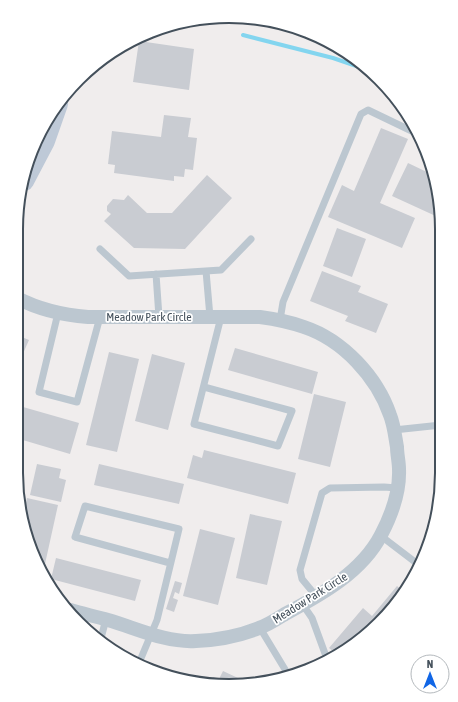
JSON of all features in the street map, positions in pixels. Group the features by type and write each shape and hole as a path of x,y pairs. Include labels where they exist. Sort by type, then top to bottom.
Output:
{"street":[{"name":"Meadow Park Circle","path":"23,301 42,309 88,317 260,317 280,320 306,327 326,337 348,352 365,370 382,395 394,430 399,470 397,488 389,520 381,536 370,552 352,571 303,605 260,628 219,639 194,641 172,639 150,634 106,619 76,612"}],"lane":[{"path":"280,320 284,302 361,114 368,110 409,130"},
{"path":"100,249 129,276 206,271 221,270 251,239"},
{"path":"204,387 292,412 278,446 194,424 204,387 216,317 206,271"},
{"path":"156,274 159,317"},
{"path":"58,313 39,392 78,402 100,317"},
{"path":"394,430 435,426"},
{"path":"316,596 302,578 300,570 322,493 330,488 384,486 397,488"},
{"path":"141,659 157,620 179,530 85,506 75,537 170,563"},
{"path":"381,536 415,563"},
{"path":"303,605 312,618 325,655"},
{"path":"102,635 106,619"},
{"path":"260,628 286,671"}],"building":[{"path":"144,42 194,49 189,90 133,82 139,44"},
{"path":"164,115 191,118 188,137 197,138 193,170 185,169 184,177 174,176 174,181 114,173 115,165 108,164 112,131 161,137"},
{"path":"381,128 408,139 380,203 415,218 402,248 328,217 342,185 354,191"},
{"path":"408,163 427,172 435,216 392,196"},
{"path":"207,175 232,198 185,249 134,248 104,221 111,214 107,211 107,206 113,199 124,200 128,195 147,213 172,213"},
{"path":"337,228 366,239 352,277 323,266"},
{"path":"322,271 361,286 358,292 388,304 376,333 345,321 348,316 310,301"},
{"path":"23,338 29,340 23,354"},
{"path":"235,348 318,372 312,394 228,370"},
{"path":"109,352 139,359 117,452 86,445"},
{"path":"152,354 185,363 168,430 135,421"},
{"path":"314,394 346,402 330,467 298,459"},
{"path":"23,407 79,423 70,454 23,440"},
{"path":"204,450 296,473 288,504 187,478 193,455 202,458"},
{"path":"37,464 61,469 59,478 66,480 61,502 30,495"},
{"path":"99,464 184,484 179,504 94,485"},
{"path":"27,498 58,505 45,565 34,539 26,504"},
{"path":"250,514 282,521 267,585 236,578"},
{"path":"200,529 235,538 218,605 183,596"},
{"path":"56,558 141,580 135,601 53,580 52,577"},
{"path":"175,581 182,583 179,594 175,592 173,598 178,600 174,612 166,609"},
{"path":"397,586 399,588 384,609 365,628 332,651 329,648 363,608 372,616"},
{"path":"223,671 238,678 238,679 219,679"}],"waterway":[{"path":"243,35 333,58 352,64"}]}
